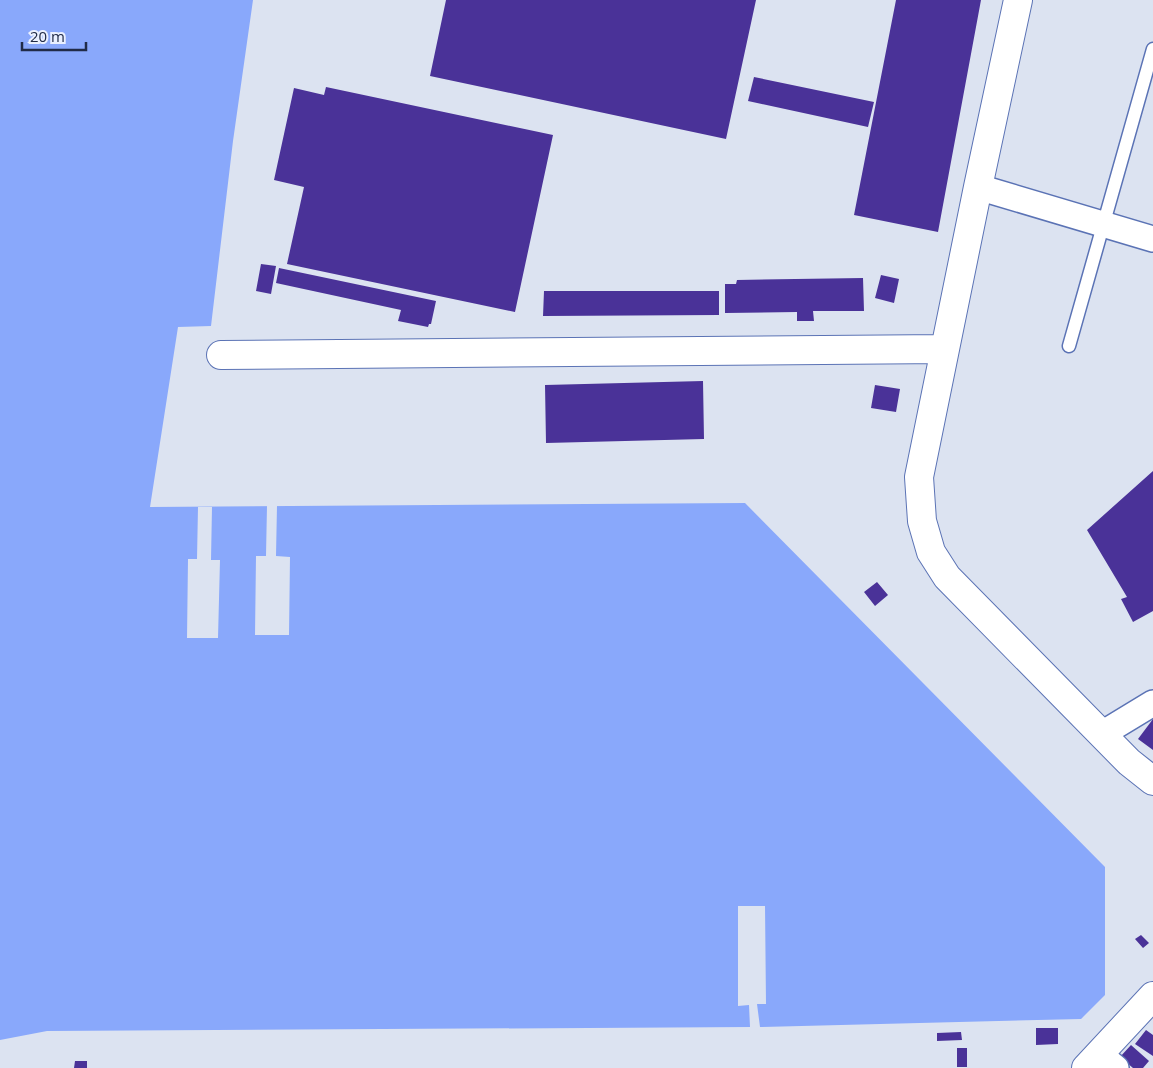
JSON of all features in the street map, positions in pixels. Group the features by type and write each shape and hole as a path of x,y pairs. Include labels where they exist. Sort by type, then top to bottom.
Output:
{"street":[{"path":"1018,0 919,477 922,521 931,552 947,577 1130,762 1153,781"},
{"path":"978,186 1153,240"},
{"path":"222,355 945,349"},
{"path":"1102,734 1153,703"},
{"path":"1100,1063 1153,996"}],"lane":[{"path":"1069,346 1153,49"}],"water":[{"path":"0,0 253,0 233,141 211,326 178,327 150,507 745,503 1105,867 1105,995 1081,1019 760,1027 757,1004 766,1004 765,906 738,906 738,1006 749,1005 750,1027 47,1031 0,1040"}],"pier":[{"path":"267,506 277,506 276,556 290,557 289,635 255,635 256,556 266,556"},
{"path":"198,507 212,507 211,560 220,560 218,638 187,638 188,559 197,559"}],"building":[{"path":"446,0 756,0 726,139 430,76"},
{"path":"896,0 981,0 938,232 854,215"},
{"path":"754,77 874,102 868,127 748,101"},
{"path":"326,87 553,135 515,312 287,264 304,187 274,180 294,88 324,95"},
{"path":"261,264 276,266 271,294 256,291"},
{"path":"279,268 436,301 431,324 428,327 398,321 401,310 276,283"},
{"path":"881,275 899,279 894,303 875,298"},
{"path":"863,278 864,311 813,311 814,321 797,321 797,312 725,313 725,284 736,284 737,280"},
{"path":"544,291 719,291 719,315 543,316"},
{"path":"703,381 704,439 546,443 545,385"},
{"path":"875,385 900,389 896,412 871,408"},
{"path":"1153,471 1153,611 1133,622 1121,599 1127,597 1087,530"},
{"path":"877,582 888,595 875,606 864,592"},
{"path":"1153,719 1153,750 1138,739"},
{"path":"1141,935 1149,943 1143,948 1135,939"},
{"path":"1036,1028 1058,1028 1058,1044 1036,1045"},
{"path":"1146,1030 1153,1035 1153,1056 1135,1044"},
{"path":"961,1032 962,1040 937,1041 937,1033"},
{"path":"1131,1045 1149,1061 1143,1068 1133,1068 1120,1057"},
{"path":"957,1048 967,1048 967,1067 957,1067"},
{"path":"75,1061 87,1061 87,1068 74,1068"}]}
